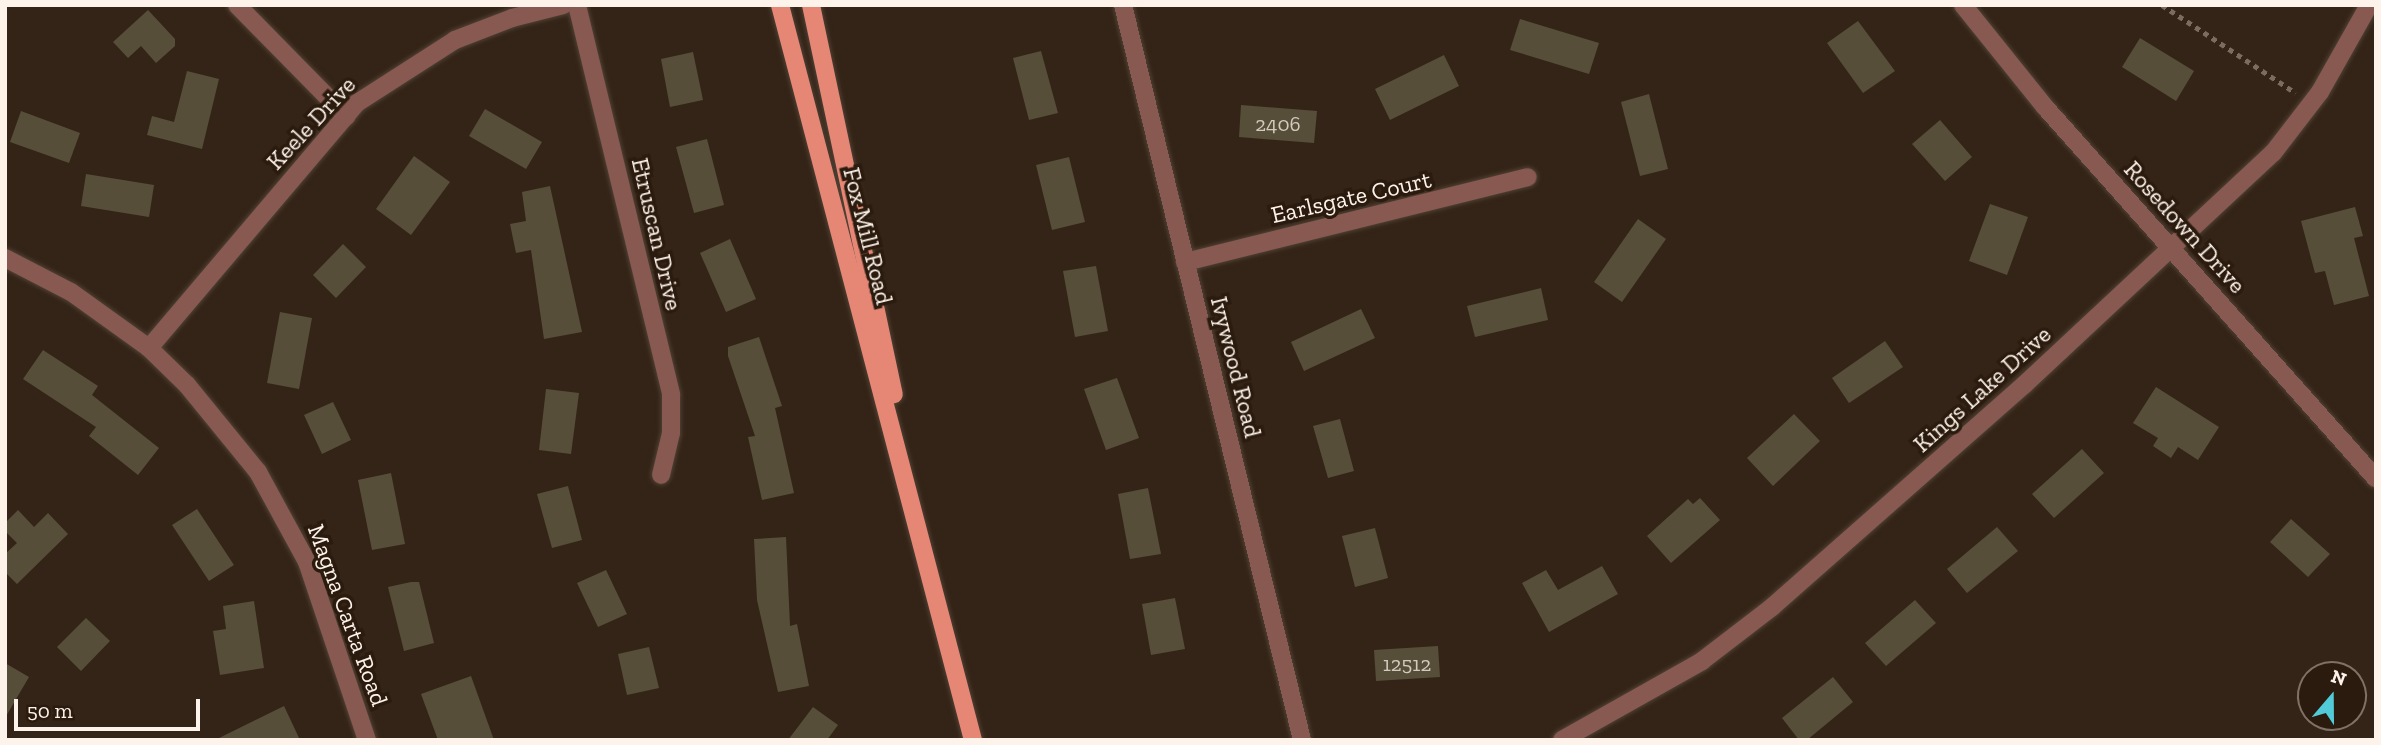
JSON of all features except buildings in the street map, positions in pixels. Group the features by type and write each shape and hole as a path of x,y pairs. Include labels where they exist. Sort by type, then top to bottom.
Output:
{"main road":[{"name":"Fox Mill Road","path":"779,5 908,480 973,740"},
{"name":"Fox Mill Road","path":"811,5 887,350 908,480"}],"street":[{"path":"237,5 346,116"},
{"name":"Keele Drive","path":"149,348 346,116 400,72 455,40 512,18 563,5"},
{"name":"Etruscan Drive","path":"577,5 671,395 671,433 661,475"},
{"name":"Ivywood Road","path":"1123,5 1302,740"},
{"name":"Rosedown Drive","path":"1963,5 2045,107 2376,478"},
{"name":"Kings Lake Drive","path":"1562,740 1702,661 1772,607 2172,248 2273,153 2311,105 2348,49 2369,5"},
{"name":"Earlsgate Court","path":"1185,262 1528,177"},
{"name":"Magna Carta Road","path":"5,258 71,292 149,348 187,385 258,472 284,516 325,611 367,740"}],"path":[{"path":"2162,5 2311,105"}]}
